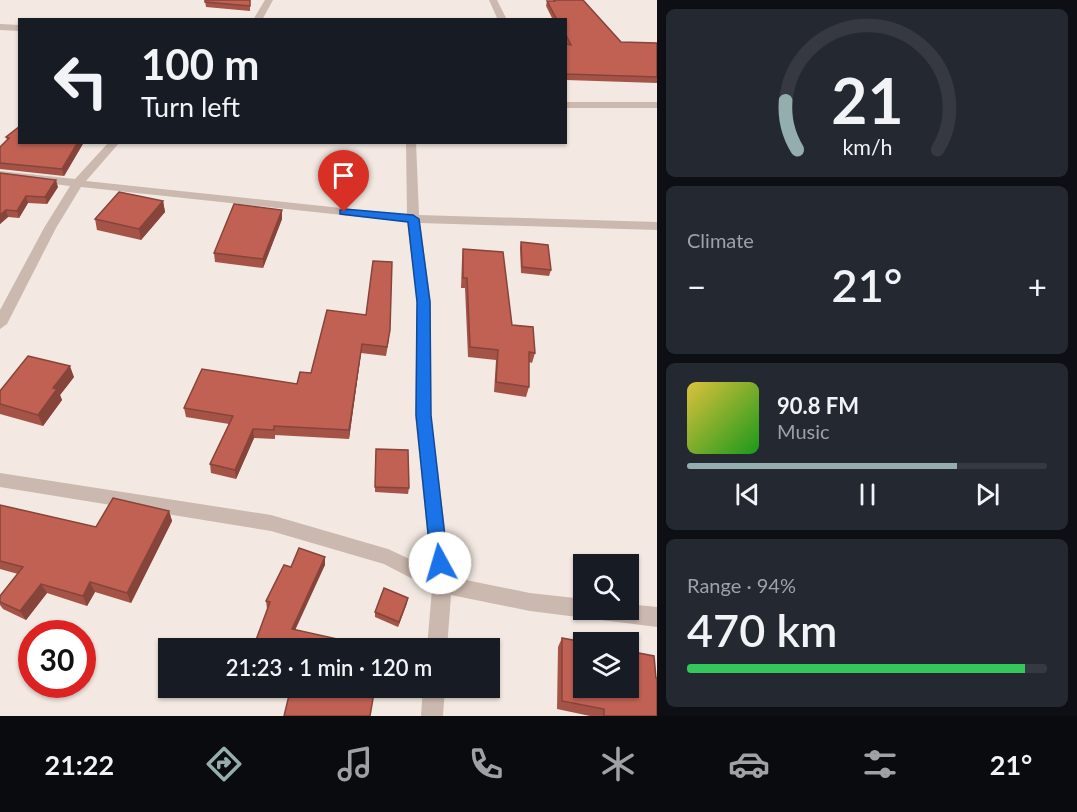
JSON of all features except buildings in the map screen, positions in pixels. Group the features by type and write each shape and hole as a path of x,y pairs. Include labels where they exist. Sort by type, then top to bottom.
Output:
{"street":[{"path":"258,18 269,0"},
{"path":"493,0 502,18"},
{"path":"0,27 18,28"},
{"path":"567,105 657,105"},
{"path":"0,324 50,228 78,183 113,144"},
{"path":"411,144 413,219 424,302 423,415 442,584 438,638"},
{"path":"0,174 413,219 657,226"},
{"path":"0,480 271,523 388,557 442,584 530,602 573,607"},
{"path":"639,615 657,617"},
{"path":"432,716 433,698"}],"route":[{"path":"344,212 413,219 424,302 423,415 440,563"}]}
